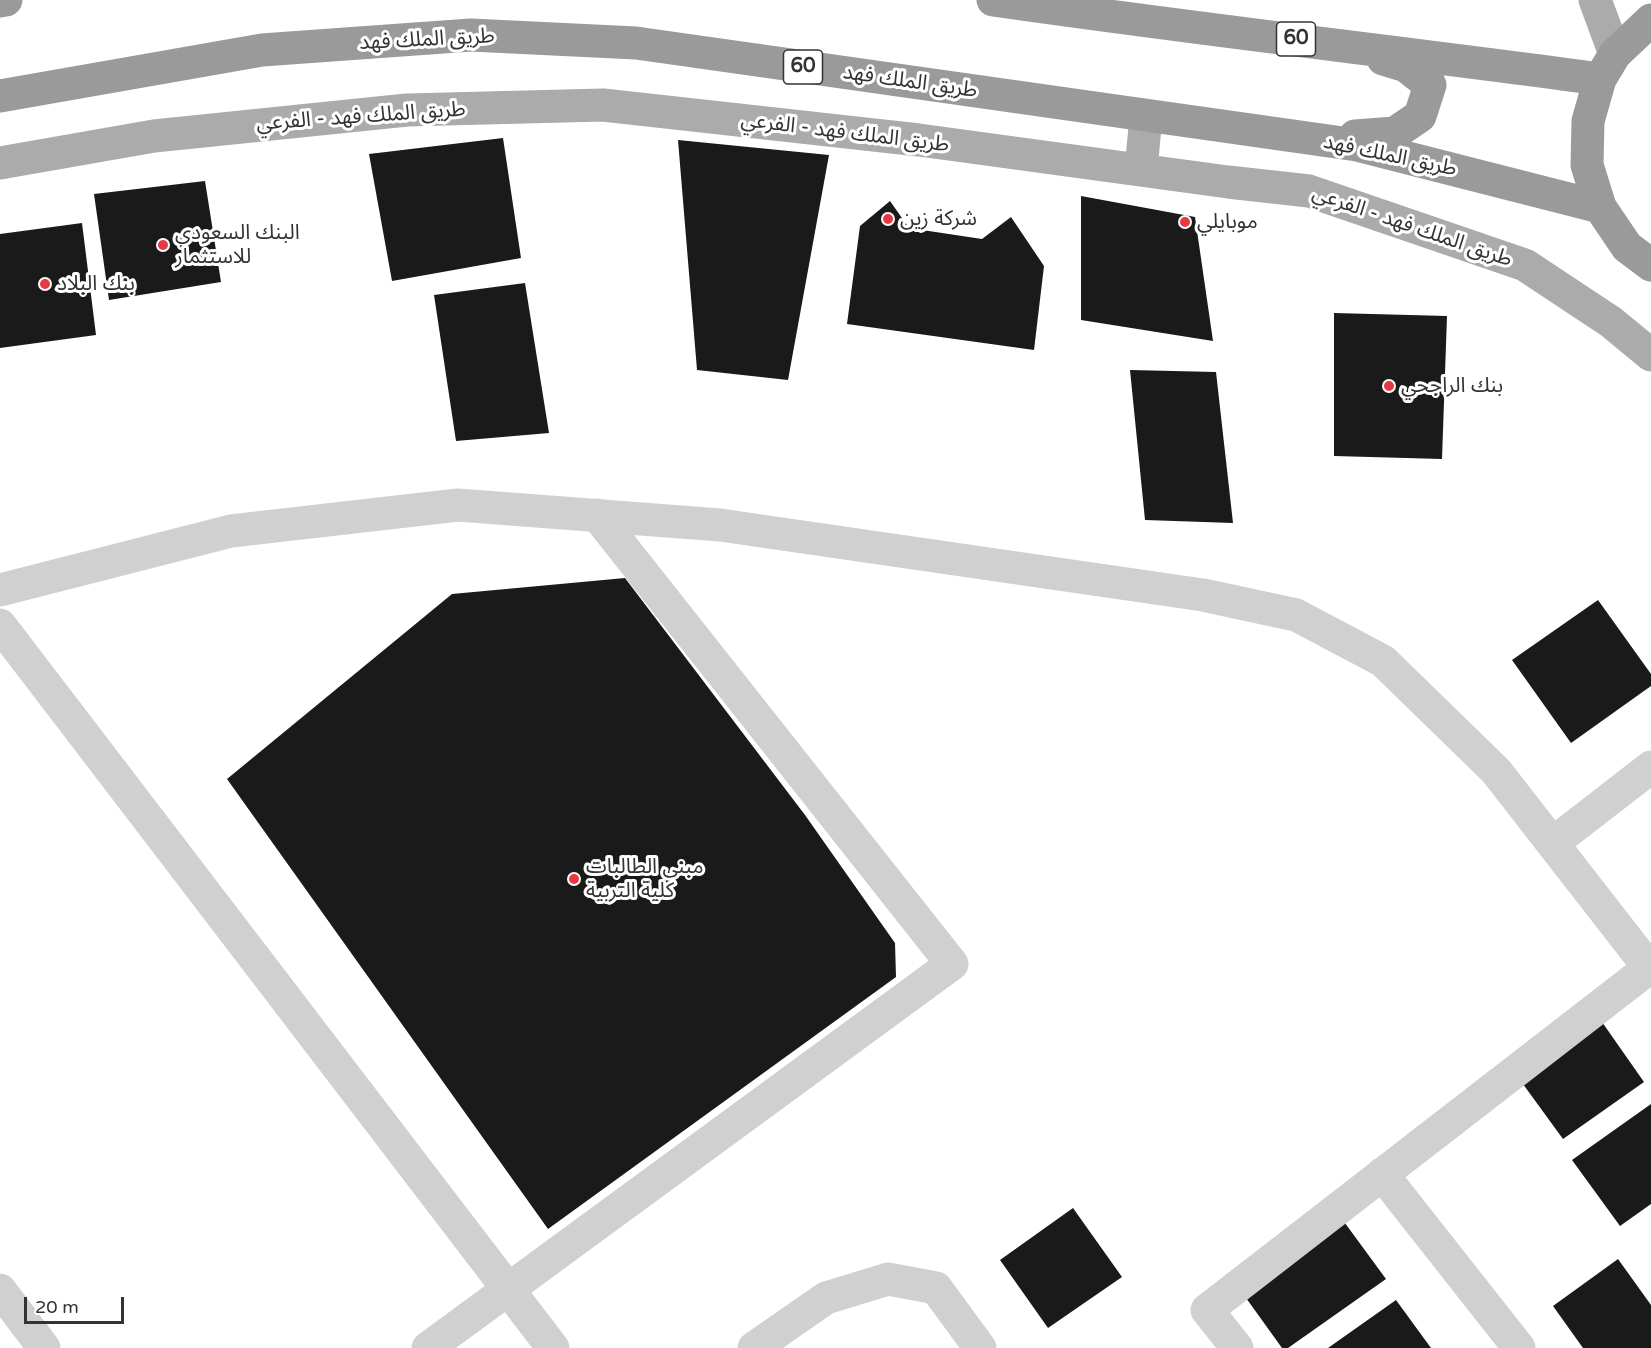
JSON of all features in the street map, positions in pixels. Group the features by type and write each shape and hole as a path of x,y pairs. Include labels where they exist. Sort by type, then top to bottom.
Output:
{"highway":[{"path":"0,1 6,0"},
{"name":"60","path":"993,0 1106,8 1338,44 1607,67"},
{"path":"1651,20 1607,67 1588,121 1587,165 1600,207 1627,246 1651,265"},
{"name":"طريق الملك فهد","path":"0,96 262,50 471,35 636,43 1357,145 1600,207"},
{"path":"1314,140 1395,134 1420,116 1430,85 1406,66 1338,44"}],"main road":[{"path":"1595,0 1607,67"},
{"name":"طريق الملك فهد - الفرعي","path":"0,163 154,136 407,110 603,105 919,140 1309,190 1525,265 1611,322 1651,355"},
{"path":"1141,170 1146,116"}],"street":[{"path":"0,590 231,531 458,505 720,525 1203,595 1296,615 1383,661 1496,771 1650,969 1207,1310 1237,1348"},
{"path":"428,1348 952,964 597,515"},
{"path":"0,625 553,1348"},
{"path":"1552,843 1651,767"},
{"path":"1383,1174 1519,1348"},
{"path":"754,1348 826,1298 888,1279 936,1288 980,1348"},
{"path":"0,1290 44,1348"}],"building":[{"path":"503,138 521,258 392,281 369,154"},
{"path":"678,140 829,155 788,380 697,370"},
{"path":"205,181 221,282 109,300 94,194"},
{"path":"1081,196 1195,217 1213,341 1081,320"},
{"path":"890,201 909,228 982,239 1011,217 1044,266 1034,350 847,324 860,226"},
{"name":"بنك البلاد","path":"82,223 96,335 0,348 0,234"},
{"path":"525,283 549,433 456,441 434,295"},
{"name":"بنك الراجحي","path":"1334,313 1447,316 1442,459 1334,456"},
{"path":"1130,370 1216,372 1233,523 1145,520"},
{"name":"مبنى الطالبات كلية التربية","path":"625,578 805,815 895,943 896,977 548,1229 227,779 452,594"},
{"path":"1598,600 1651,674 1651,686 1571,743 1512,660"},
{"path":"1602,1022 1644,1082 1563,1139 1520,1080"},
{"path":"1651,1104 1651,1204 1620,1226 1572,1160"},
{"path":"1073,1208 1122,1277 1048,1328 1000,1260"},
{"path":"1342,1219 1386,1279 1288,1348 1282,1348 1241,1291"},
{"path":"1618,1259 1651,1305 1651,1348 1583,1348 1553,1306"},
{"path":"1396,1300 1431,1348 1328,1348"}],"place":[{"name":"شركة زين","path":"888,219"},
{"name":"موبايلي","path":"1185,222"},
{"name":"البنك السعودي للاستثمار","path":"163,245"},
{"name":"بنك البلاد","path":"45,284"},
{"name":"بنك الراجحي","path":"1389,386"},
{"name":"مبنى الطالبات كلية التربية","path":"574,879"}]}
